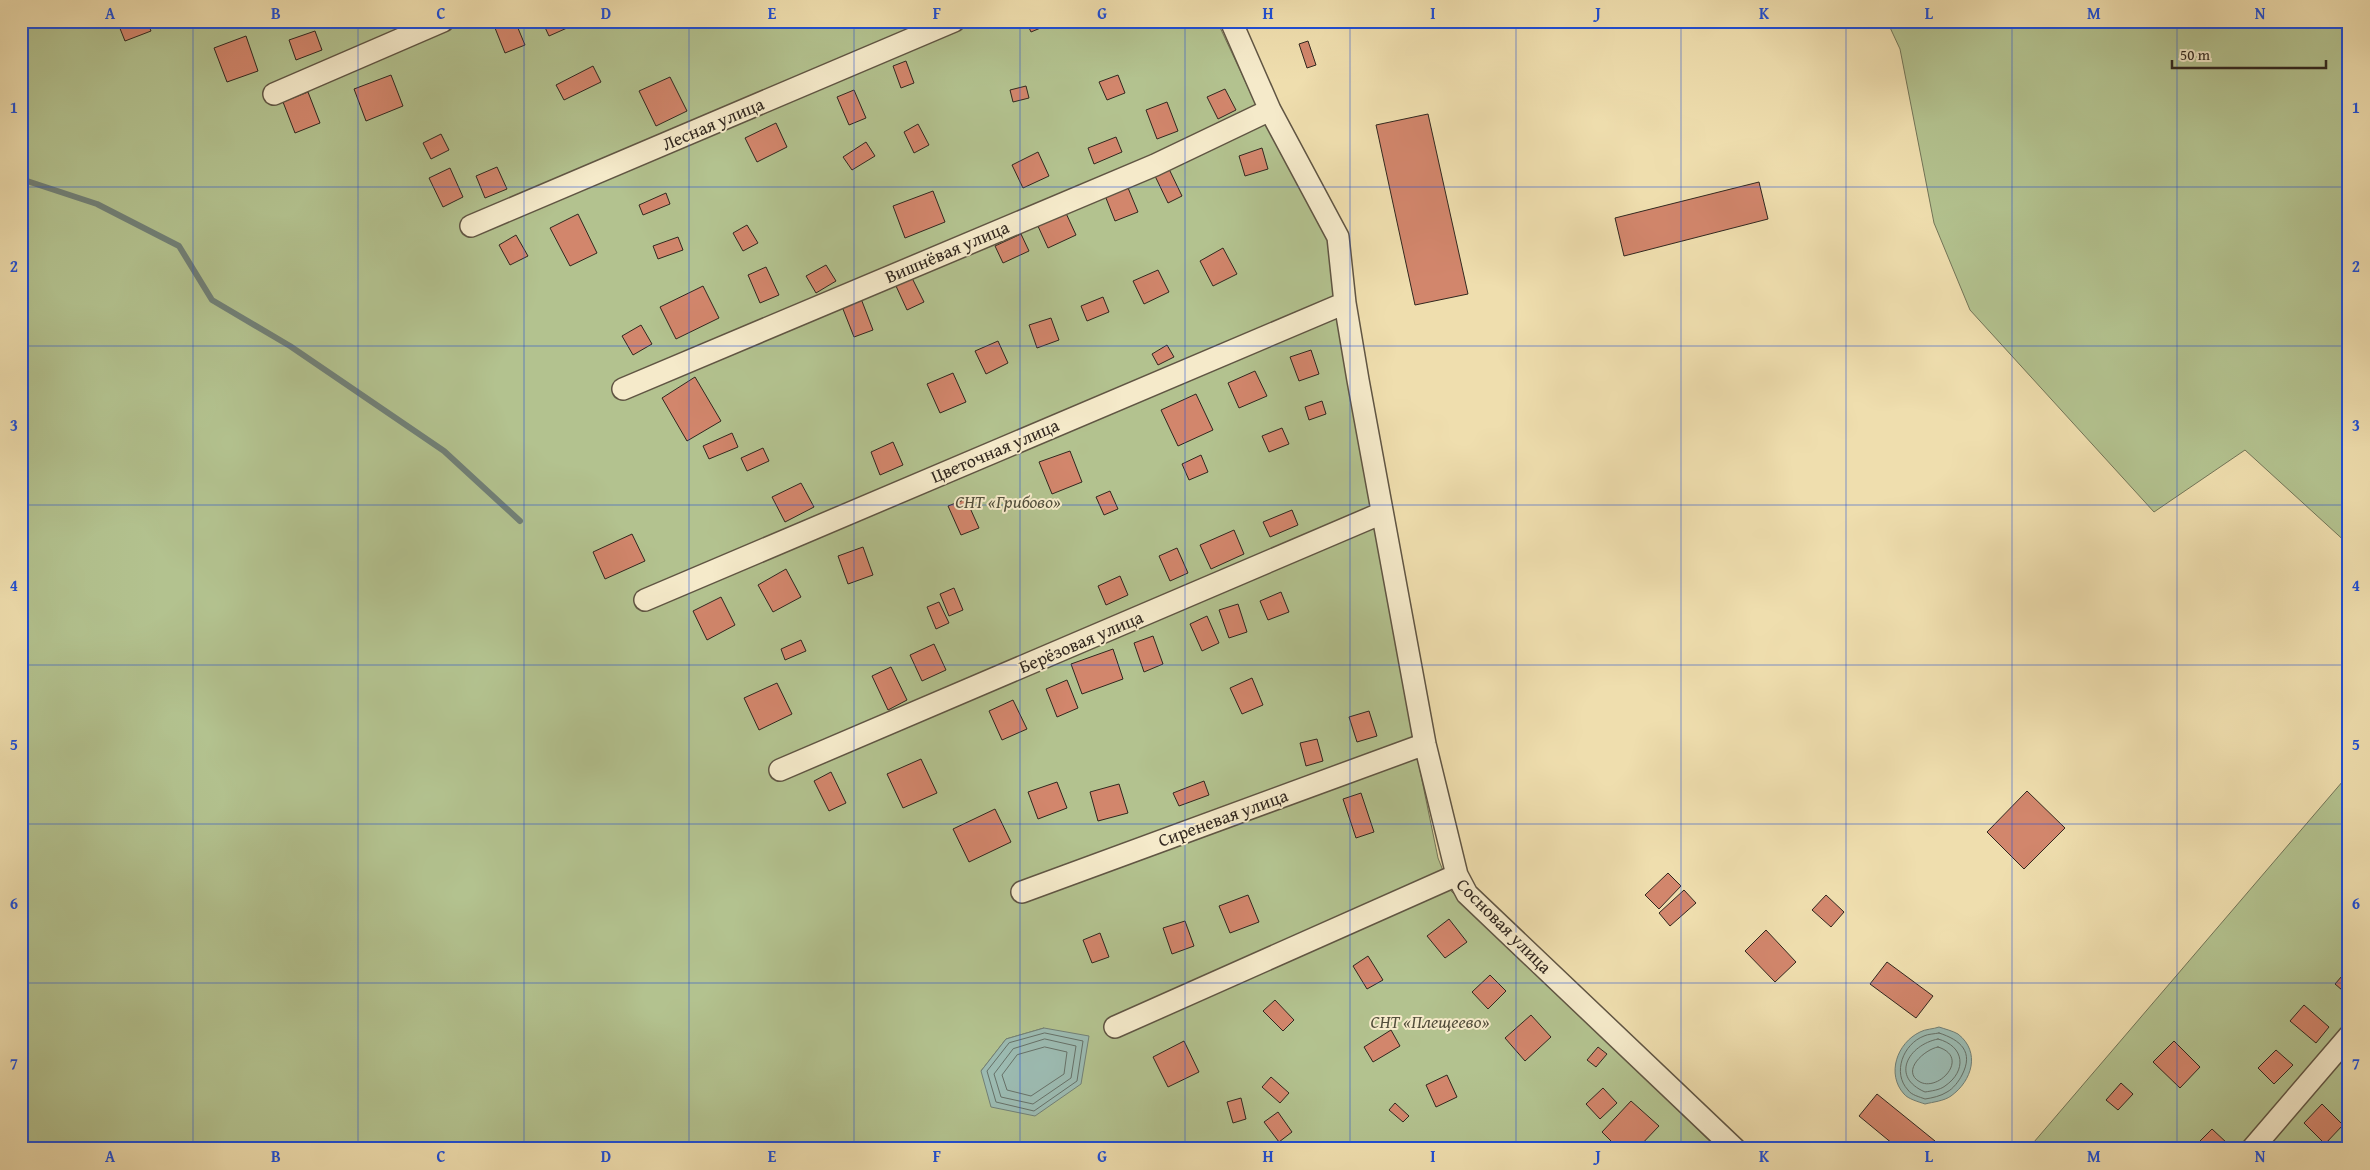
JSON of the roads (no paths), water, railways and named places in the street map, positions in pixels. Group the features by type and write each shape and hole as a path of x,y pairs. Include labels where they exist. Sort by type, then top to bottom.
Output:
{"street":[{"path":"274,94 443,21"},
{"name":"Лесная улица","path":"471,226 954,21"},
{"path":"1231,21 1270,110 1338,237 1345,303 1425,744 1457,875"},
{"name":"Вишнёвая улица","path":"623,389 1155,165 1270,110"},
{"name":"Цветочная улица","path":"644,600 1345,303"},
{"name":"Берёзовая улица","path":"780,770 1382,513"},
{"name":"Сиреневая улица","path":"1022,892 1425,744"},
{"name":"Сосновая улица","path":"1115,1027 1457,875 1467,894 1735,1149"},
{"path":"2252,1149 2349,1036"}],"water":[{"path":"1939,1027 1958,1034 1965,1041 1970,1049 1971,1066 1969,1075 1964,1083 1951,1096 1925,1104 1904,1094 1899,1086 1895,1068 1900,1051 1912,1037 1922,1031"},
{"path":"1044,1028 1089,1036 1081,1084 1035,1116 991,1107 981,1071 1006,1039"}],"waterway":[{"path":"21,179 97,204 179,246 212,300 290,346 444,451 520,521"}],"park label":[{"name":"СНТ «Грибово»","path":"1008,502"},
{"name":"СНТ «Плещеево»","path":"1430,1022"}]}
